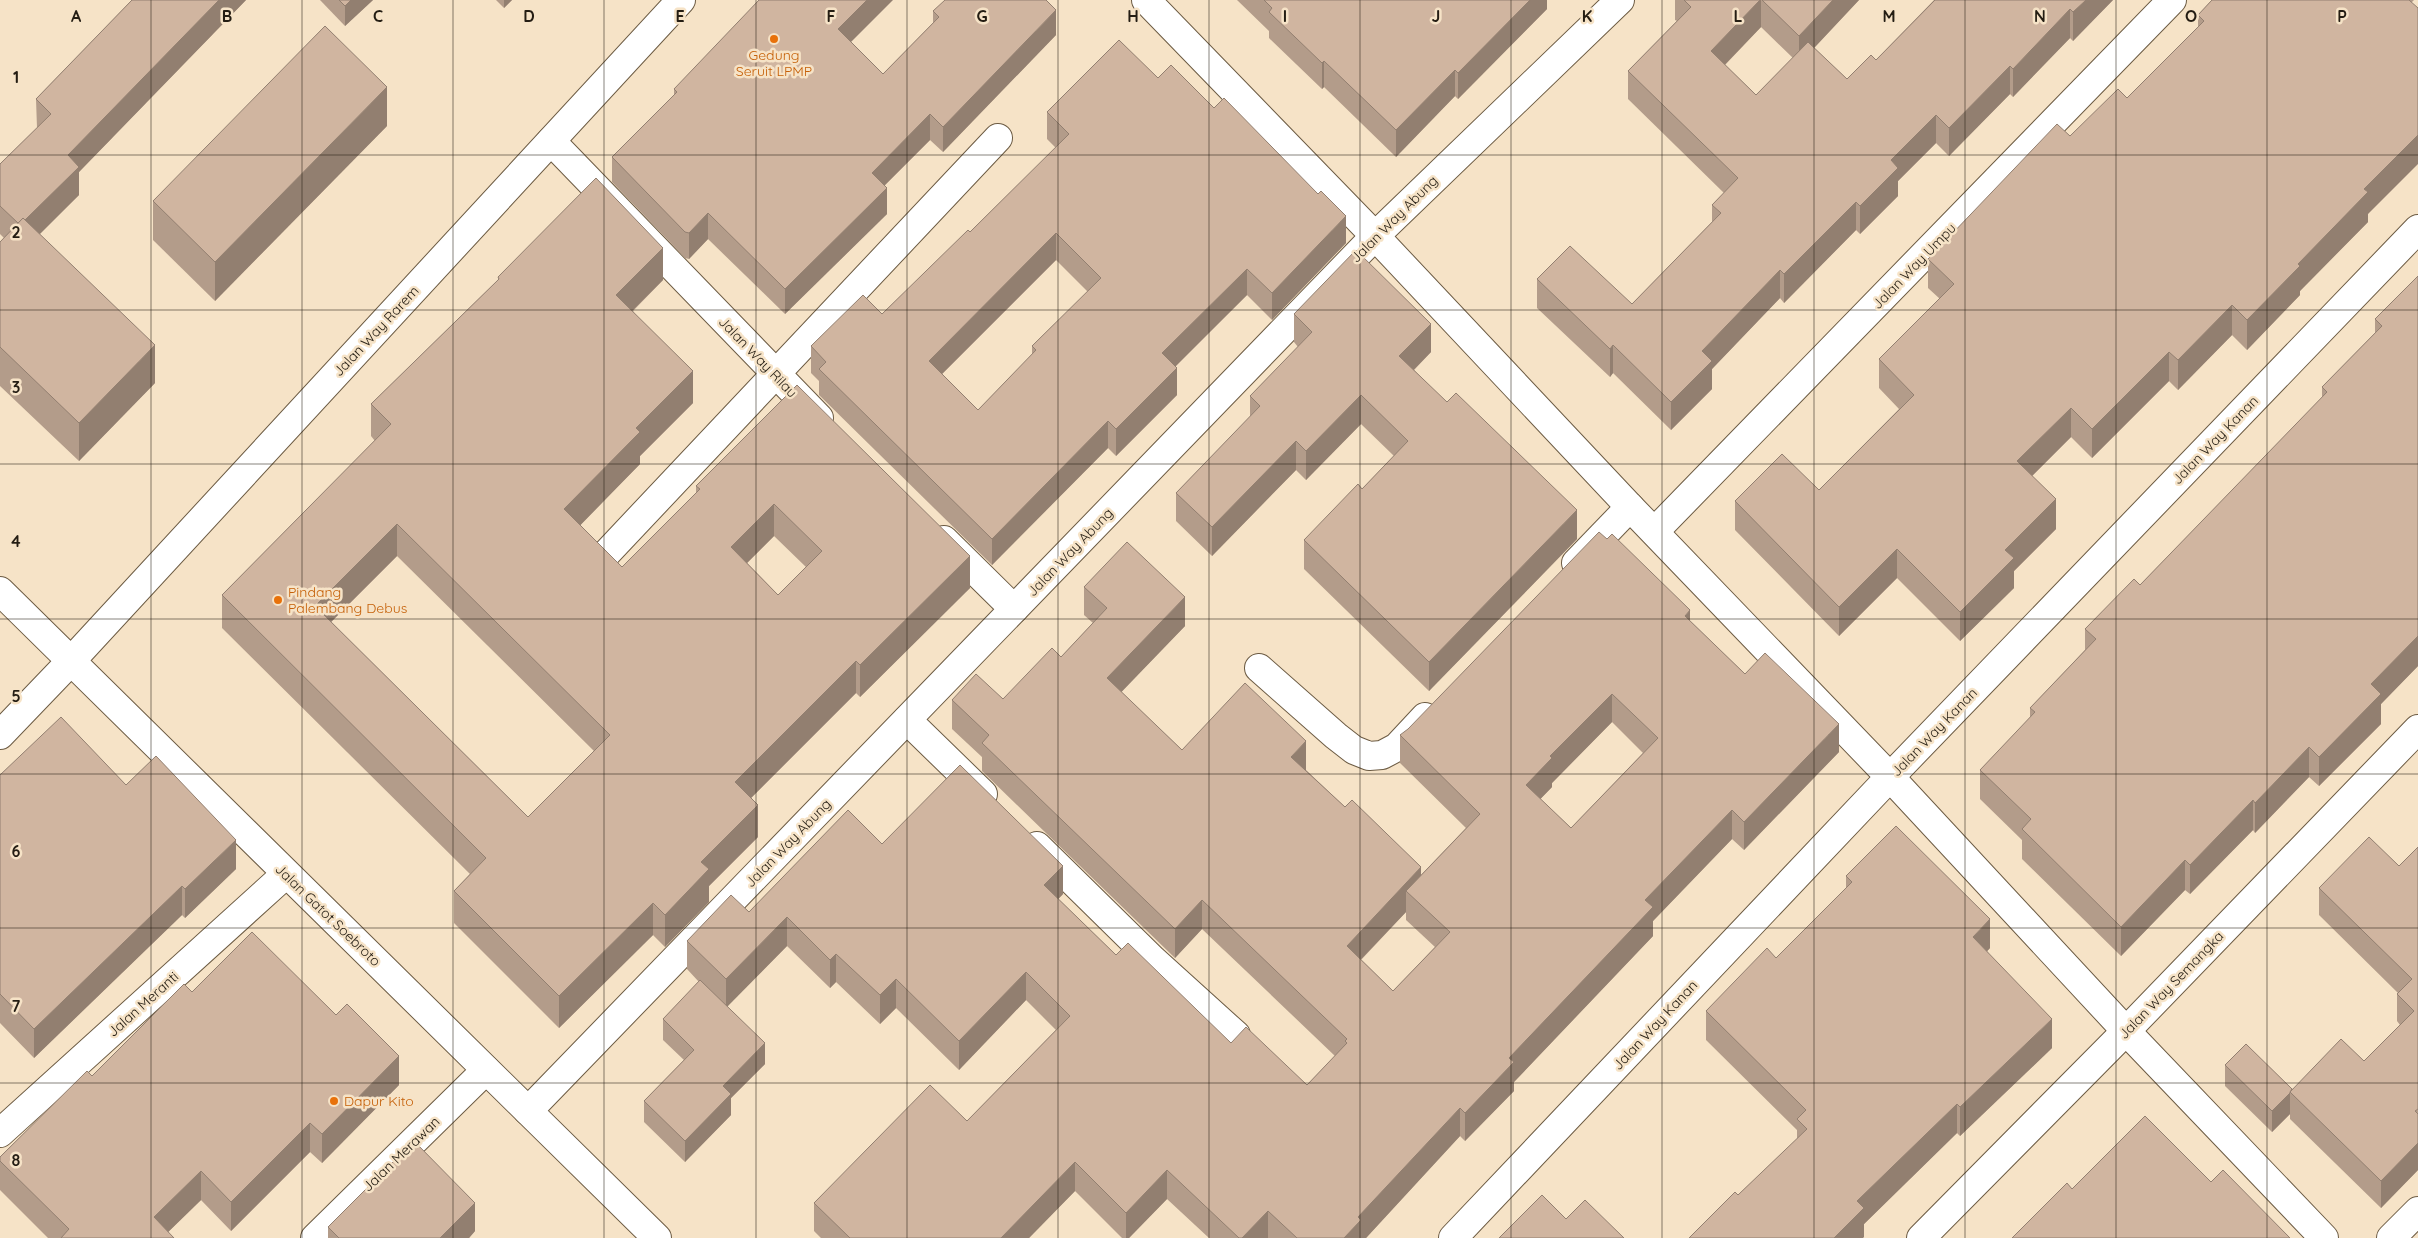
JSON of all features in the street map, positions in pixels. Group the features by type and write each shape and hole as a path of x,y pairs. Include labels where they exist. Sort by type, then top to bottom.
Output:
{"street":[{"name":"Jalan Way Rarem","path":"0,735 71,662 681,0"},
{"path":"1146,0 1375,236 1630,507 1890,777 2126,1031 2324,1238"},
{"name":"Jalan Way Abung","path":"528,1111 1375,236 1620,0"},
{"name":"Jalan Way Umpu","path":"1655,532 2172,0"},
{"path":"605,555 998,138"},
{"name":"Jalan Way Rilau","path":"550,141 774,374 838,436"},
{"name":"Jalan Way Kanan","path":"1453,1238 1890,777 2418,229"},
{"path":"1559,580 1630,507"},
{"path":"923,520 1014,609"},
{"name":"Jalan Gatot Soebroto","path":"0,591 657,1238"},
{"path":"1259,668 1336,736 1354,750 1369,756 1382,755 1397,747 1443,699"},
{"path":"907,720 998,809"},
{"name":"Jalan Way Semangka","path":"1921,1238 2126,1031 2418,729"},
{"path":"1019,829 1152,960 1236,1035"},
{"name":"Jalan Meranti","path":"0,1133 286,874"},
{"name":"Jalan Merawan","path":"315,1238 486,1070"},
{"path":"2392,1238 2418,1211"}],"building":[{"path":"132,0 219,0 68,155 79,167 25,220 23,218 18,223 0,206 0,164 51,114 36,99"},
{"path":"339,0 351,0 345,6"},
{"path":"759,0 867,0 838,29 883,74 939,17 933,11 945,0 1046,0 1056,10 943,127 930,114 872,173 887,188 785,289 708,213 689,233 685,232 612,157 677,92 674,89"},
{"path":"1264,0 1530,0 1458,73 1455,70 1396,130 1324,61 1322,63 1269,12 1272,8"},
{"path":"1684,0 1760,0 1711,51 1756,95 1808,42 1847,79 1871,55 1876,60 1935,0 2086,0 2073,12 2070,9 2013,69 2010,66 1949,128 1936,115 1891,160 1898,168 1860,206 1856,202 1784,274 1780,270 1702,351 1712,361 1671,402 1613,345 1610,349 1537,279 1570,246 1632,304 1721,213 1712,205 1738,178 1628,71 1691,7"},
{"path":"1762,0 1833,0 1799,36"},
{"path":"2212,0 2409,0 2418,8 2418,135 2364,189 2368,192 2247,320 2232,305 2178,360 2169,352 2092,429 2071,408 2017,461 2056,499 2005,550 2014,558 1960,612 1897,549 1839,607 1735,501 1782,454 1819,490 1914,395 1879,359 1954,284 1928,259 2057,124 2070,136 2118,89 2127,98 2204,21 2198,15"},
{"path":"325,26 387,87 215,262 153,201"},
{"path":"1119,40 1158,78 1171,65 1214,108 1224,98 1318,194 1321,191 1346,216 1272,293 1247,269 1162,353 1177,368 1116,429 1108,421 992,539 819,369 826,362 811,346 863,295 882,314 968,230 970,232 1069,134 1047,112","holes":["1056,233 1101,278 1032,346 1036,350 978,410 929,361"]},
{"path":"596,178 663,248 616,295 693,371 636,428 640,432 564,509 622,567 700,489 696,486 797,385 970,556 860,665 856,661 735,782 758,805 701,862 709,869 665,915 653,903 559,996 454,891 486,858 222,595 391,424 371,404 499,279 498,277","holes":["774,504 822,551 778,595 731,547","397,524 610,735 528,817 315,606"]},
{"path":"23,218 155,345 79,423 0,347 0,242"},
{"path":"1356,250 1431,324 1399,356 1447,402 1456,393 1577,510 1429,662 1304,540 1358,484 1362,489 1408,441 1361,395 1306,451 1296,441 1212,527 1176,493 1260,406 1250,396 1312,332 1294,314"},
{"path":"2418,276 2418,636 2371,684 2381,694 2319,757 2309,747 2255,803 2253,800 2190,865 2185,860 2121,927 2022,829 2031,819 1980,770 2035,712 2030,708 2096,639 2085,629 2134,579 2140,585 2327,392 2322,387 2382,326 2375,319"},
{"path":"1599,532 1607,539 1612,534 1690,610 1685,616 1745,674 1765,653 1839,724 1744,822 1732,810 1645,900 1653,907 1509,1058 1514,1062 1465,1113 1460,1108 1358,1217 1361,1220 1344,1238 1297,1238 1268,1211 1242,1238 1239,1238 1167,1170 1126,1213 1075,1162 1001,1238 850,1238 814,1203 930,1085 967,1121 1070,1016 1026,972 959,1041 896,979 880,995 836,954 830,960 787,917 726,979 687,941 731,895 749,912 848,810 882,844 960,765 1063,866 1044,885 1116,955 1128,943 1231,1043 1246,1027 1307,1085 1347,1043 1345,1041 1347,1039 1202,900 1175,929 982,743 989,735 952,700 976,674 1003,699 1052,648 1061,657 1107,608 1084,587 1127,542 1185,597 1107,678 1182,750 1245,683 1306,741 1291,757 1345,807 1352,800 1421,867 1347,946 1393,991 1450,932 1406,891 1480,814 1400,735 1408,729","holes":["1612,694 1658,738 1571,828 1526,785 1552,758 1550,756"]},
{"path":"61,717 126,785 156,756 236,840 185,889 182,886 34,1029 0,994 0,775"},
{"path":"1896,826 1990,919 1973,937 2052,1019 1960,1107 1957,1104 1857,1201 1864,1208 1834,1238 1689,1238 1735,1192 1738,1195 1807,1129 1797,1119 1806,1110 1706,1011 1767,948 1776,958 1852,882 1846,876"},
{"path":"2369,837 2399,866 2418,847 2418,1109 2415,1111 2418,1114 2418,1143 2381,1181 2290,1092 2341,1039 2364,1061 2414,1011 2397,994 2412,979 2319,888"},
{"path":"252,932 336,1015 347,1004 399,1056 322,1134 310,1123 231,1202 201,1171 154,1217 174,1238 61,1238 69,1229 0,1161 0,1157 87,1071 92,1076 184,984 192,992"},
{"path":"700,980 765,1043 723,1086 731,1094 685,1141 644,1101 694,1050 663,1019"},
{"path":"2246,1044 2292,1089 2272,1111 2225,1065"},
{"path":"2145,1116 2211,1182 2223,1170 2290,1238 2012,1238 2067,1183 2072,1189"},
{"path":"414,1141 475,1203 440,1238 339,1238 328,1227"},
{"path":"1542,1195 1566,1219 1585,1200 1624,1238 1499,1238"}],"place":[{"name":"Gedung Seruit LPMP","path":"774,39"},
{"name":"Pindang Palembang Debus","path":"278,600"},
{"name":"Dapur Kito","path":"334,1101"}]}
